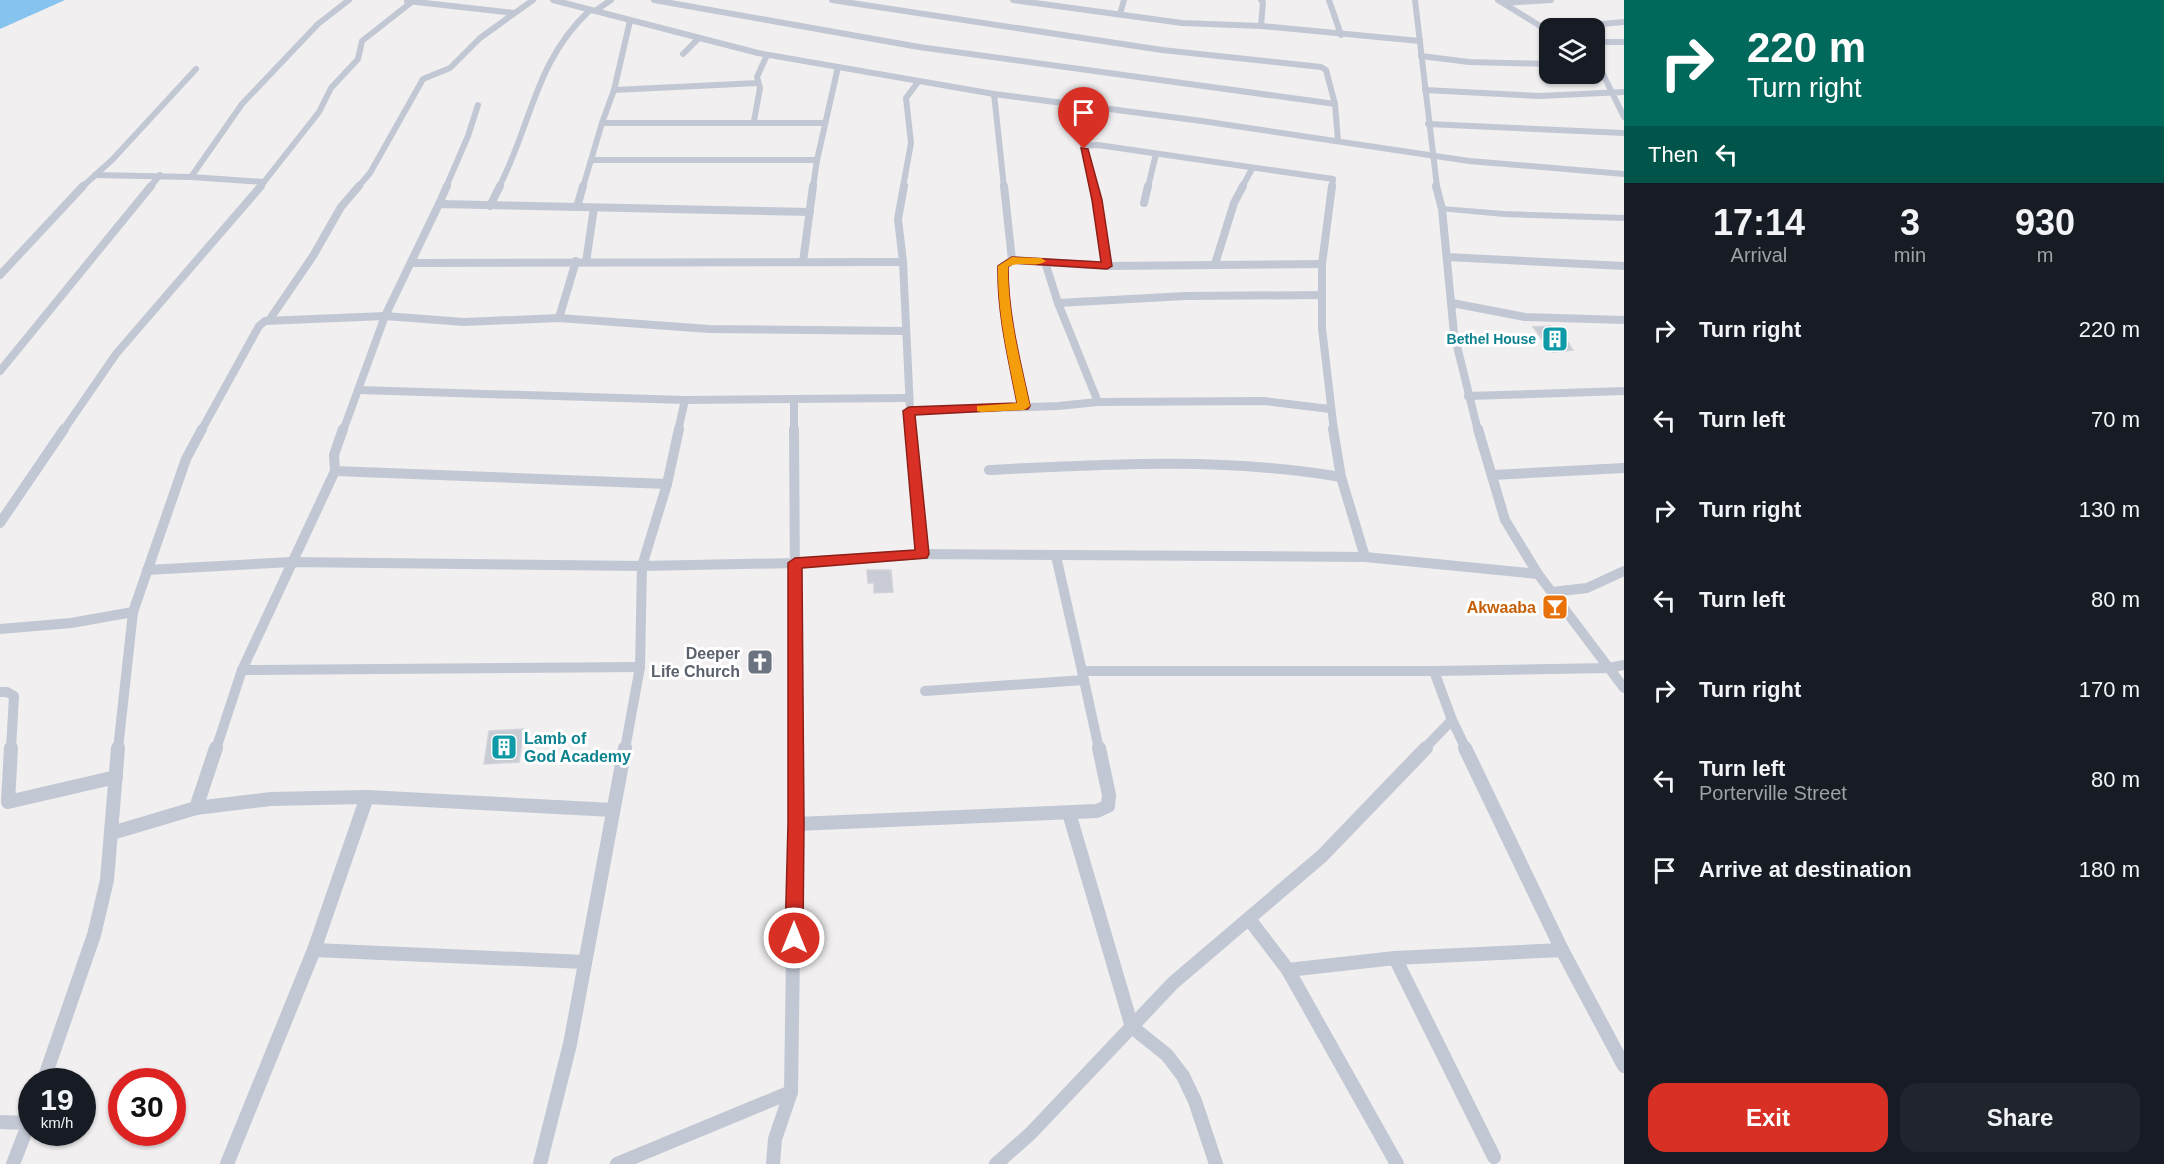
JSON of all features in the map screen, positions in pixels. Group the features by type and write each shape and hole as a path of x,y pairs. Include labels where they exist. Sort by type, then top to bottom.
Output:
{"street":[{"path":"191,177 242,104 318,24 349,0"},
{"path":"404,0 514,14"},
{"path":"433,5 441,0"},
{"path":"48,1068 94,935 107,880 113,795 133,612 186,459 259,326 270,319 313,256 341,207 370,173 423,79 450,68 475,42 533,0"},
{"path":"553,0 767,55 918,82 1491,164 1624,174"},
{"path":"490,206 513,157 532,97 548,62 569,28 592,10 611,0"},
{"path":"654,0 919,47 1083,72 1335,104"},
{"path":"832,0 1162,50 1312,65 1326,70 1335,104 1338,141"},
{"path":"1013,0 1182,23 1261,26 1420,41"},
{"path":"1120,14 1124,0"},
{"path":"1261,0 1263,2 1261,26"},
{"path":"1329,0 1341,35"},
{"path":"1415,0 1432,156 1442,209 1454,334 1468,396 1505,520 1538,574 1624,688"},
{"path":"1501,2 1551,0"},
{"path":"1,520 116,354 264,182 292,142 319,112 331,88 358,58 362,40 413,1"},
{"path":"1501,2 1539,25"},
{"path":"577,207 614,90 630,21"},
{"path":"1605,24 1624,22"},
{"path":"683,54 699,38"},
{"path":"1605,42 1624,42"},
{"path":"754,121 760,88 757,74 767,55"},
{"path":"1421,56 1469,62 1539,64"},
{"path":"803,262 817,160 838,67"},
{"path":"0,275 112,160 196,69"},
{"path":"1605,80 1624,117"},
{"path":"918,82 906,98 911,143 898,219 903,262 908,398 922,554"},
{"path":"614,90 758,83"},
{"path":"1425,90 1539,96 1624,92"},
{"path":"993,94 1012,260"},
{"path":"196,808 242,669 335,471 334,455 385,316 439,204 468,136 478,105"},
{"path":"602,123 754,121 824,123"},
{"path":"1428,124 1624,133"},
{"path":"1107,266 1097,200 1083,146 1098,145 1334,179 1322,264 1322,328 1330,409 1341,477 1365,557"},
{"path":"1144,203 1156,154"},
{"path":"592,160 817,160"},
{"path":"1215,264 1234,202 1252,168"},
{"path":"95,175 160,175 264,182"},
{"path":"0,371 48,308 93,258 160,175"},
{"path":"439,204 810,212"},
{"path":"586,262 594,208"},
{"path":"1442,209 1504,214 1624,218"},
{"path":"1447,257 1624,266"},
{"path":"1024,406 1007,329 1003,291 1003,266 1012,260 1107,266 1322,264"},
{"path":"559,318 576,261"},
{"path":"411,263 903,262"},
{"path":"1045,262 1058,303 1098,402"},
{"path":"1058,303 1185,296 1322,295"},
{"path":"1452,303 1525,317 1624,320"},
{"path":"270,319 385,316 464,322 559,318 709,329 904,331"},
{"path":"359,390 685,400 908,398"},
{"path":"1468,396 1624,391"},
{"path":"773,1164 775,1140 791,1092 796,824 794,399"},
{"path":"540,1164 558,1100 640,667 642,566 667,484 685,400"},
{"path":"909,411 1098,402 1264,402 1330,409"},
{"path":"989,470 1131,463 1288,468 1341,477"},
{"path":"1493,475 1624,468"},
{"path":"335,471 667,484"},
{"path":"147,570 291,562 642,566 795,563 922,554 1365,557 1538,574"},
{"path":"796,824 1069,813 1097,811 1108,806 1109,795 1056,556"},
{"path":"1552,592 1587,588 1624,571"},
{"path":"0,629 71,623 133,612"},
{"path":"925,691 1083,675 1609,668 1624,665"},
{"path":"242,669 640,667"},
{"path":"1434,670 1452,720 1563,950 1624,1066"},
{"path":"0,692 7,692 14,696 8,802 116,777"},
{"path":"996,1164 1031,1133 1173,983 1322,856 1452,720"},
{"path":"112,833 196,808 271,799 367,797 613,810"},
{"path":"227,1164 314,950 367,797"},
{"path":"1069,813 1132,1027 1167,1055 1183,1076 1195,1101 1216,1164"},
{"path":"1249,919 1288,970 1397,1164"},
{"path":"314,950 585,962"},
{"path":"1288,970 1395,958 1563,950"},
{"path":"1395,958 1494,1157"},
{"path":"617,1164 791,1092"},
{"path":"0,1122 18,1120"},
{"path":"13,1164 20,1146"}],"water":[{"path":"0,0 65,0 0,29"}],"building":[{"name":"Bethel House","path":"1550,326 1553,330 1560,330 1573,350 1552,352 1533,327"},
{"path":"867,570 891,570 893,592 874,593 874,583 868,583"},
{"name":"Deeper Life Church","path":"748,657 773,658 772,672 755,672 756,667 748,666"},
{"name":"Lamb of God Academy","path":"524,729 519,762 484,764 489,731"}],"slow traffic":[{"path":"981,408 1024,406 1007,329 1003,266 1012,260 1041,261"}],"place":[{"name":"Bethel House","path":"1555,339"},
{"name":"Akwaaba","path":"1555,607"},
{"name":"Deeper Life Church","path":"760,662"},
{"name":"Lamb of God Academy","path":"504,747"}],"route":[{"path":"794,938 795,563 922,554 909,411 1024,406 1007,329 1003,266 1012,260 1107,266 1097,200 1084,149"}]}
